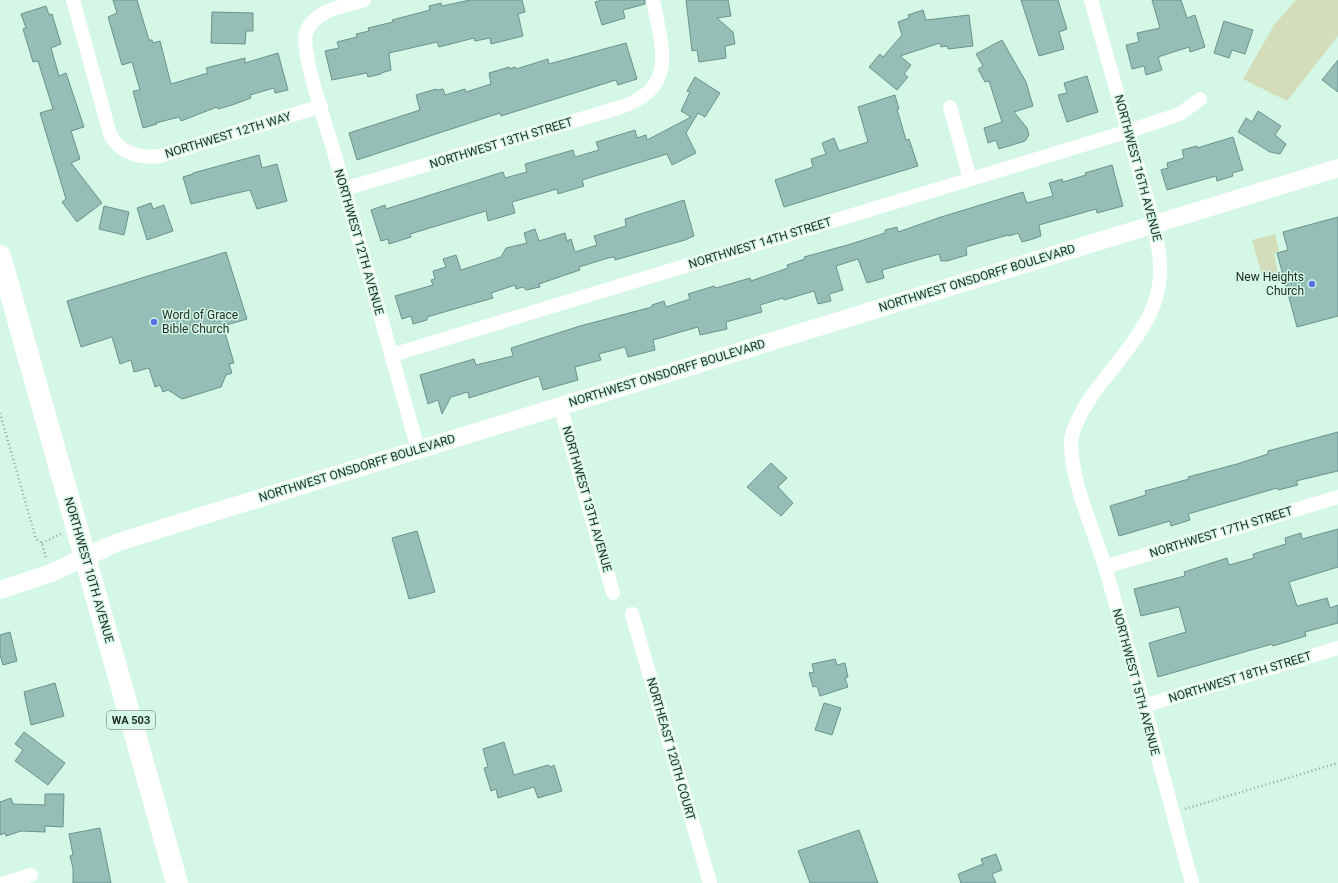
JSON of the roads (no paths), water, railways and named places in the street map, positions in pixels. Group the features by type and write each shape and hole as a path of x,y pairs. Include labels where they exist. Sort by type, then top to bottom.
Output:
{"main road":[{"name":"NORTHWEST 10TH AVENUE","path":"0,256 177,883"}],"street":[{"name":"NORTHWEST 12TH WAY","path":"73,0 110,134 117,144 134,154 150,157 160,156 320,106"},
{"name":"NORTHWEST 12TH AVENUE","path":"364,0 322,14 308,28 306,35 308,58 320,106 418,449"},
{"name":"NORTHWEST 13TH STREET","path":"344,189 629,104 644,96 653,87 660,74 662,54 654,0"},
{"name":"NORTHWEST 16TH AVENUE","path":"1077,481 1072,460 1071,439 1088,402 1138,333 1151,312 1158,291 1160,254 1154,224 1129,131 1091,0"},
{"name":"NORTHWEST 14TH STREET","path":"392,355 1129,131 1180,114 1200,99"},
{"path":"950,107 970,179"},
{"name":"NORTHWEST ONSDORFF BOULEVARD","path":"0,590 51,573 116,544 177,524 1338,168"},
{"name":"NORTHWEST 13TH AVENUE","path":"560,406 614,593"},
{"name":"NORTHWEST 15TH AVENUE","path":"1077,481 1104,567 1192,883"},
{"name":"NORTHWEST 17TH STREET","path":"1104,567 1338,497"},
{"name":"NORTHEAST 120TH COURT","path":"632,614 710,883"},
{"name":"NORTHWEST 18TH STREET","path":"1143,706 1338,648"},
{"path":"5,883 31,875"}],"place":[{"name":"New Heights Church","path":"1312,284"},
{"name":"Word of Grace Bible Church","path":"154,322"}]}
